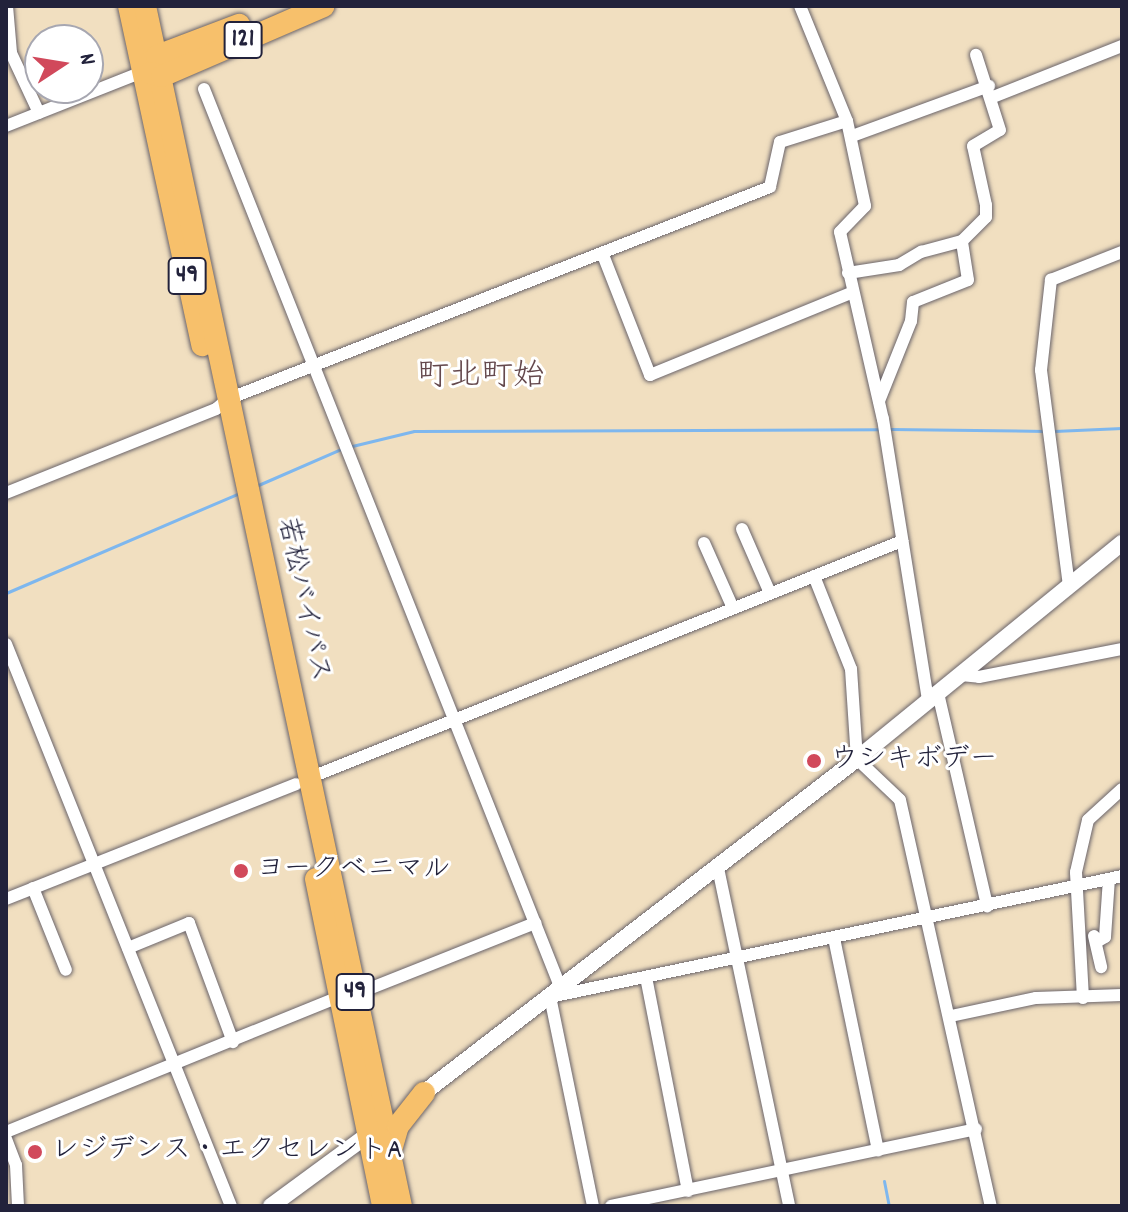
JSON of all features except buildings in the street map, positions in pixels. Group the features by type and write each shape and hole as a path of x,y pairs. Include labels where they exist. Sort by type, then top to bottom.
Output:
{"highway":[{"name":"若松バイパス","path":"129,6 155,68"},
{"name":"若松バイパス","path":"145,6 222,404 302,781 377,1129 391,1153 401,1206"},
{"name":"121","path":"155,68 286,6"},
{"name":"121","path":"155,68 324,6"},
{"name":"若松バイパス","path":"348,996 375,1077 383,1206"},
{"path":"375,1077 394,1096 424,1093"},
{"path":"391,1153 398,1126 424,1093"}],"street":[{"path":"7,6 11,62 39,113"},
{"path":"800,6 852,136 865,206 840,232 851,293 883,419 902,541 933,697 987,906"},
{"path":"852,136 1122,46"},
{"path":"848,273 899,265 921,252 962,241 986,217 973,146 1000,130 991,92 976,55"},
{"path":"6,126 155,68"},
{"path":"204,89 312,368 535,923 556,993 593,1206"},
{"path":"6,493 770,187 780,142 847,121"},
{"path":"879,401 913,302 968,280 962,241"},
{"path":"1069,586 1041,370 1051,280 1122,252"},
{"path":"603,255 650,375 851,293"},
{"path":"742,529 770,593"},
{"path":"6,899 902,541"},
{"path":"704,543 733,608"},
{"path":"271,1206 377,1129 718,868 1122,543"},
{"path":"814,576 851,669 857,759 900,800 951,1016 991,1206"},
{"path":"6,644 231,1206"},
{"path":"961,675 979,677 1122,649"},
{"path":"1083,998 1082,939 1073,888 1088,820 1122,789"},
{"path":"718,868 789,1206"},
{"path":"556,993 737,960 1116,878 1105,937 1098,941"},
{"path":"33,888 66,970"},
{"path":"128,948 189,923 233,1042"},
{"path":"6,1132 535,923"},
{"path":"1082,939 1094,936 1098,941 1101,967"},
{"path":"834,938 878,1150"},
{"path":"646,977 688,1191"},
{"path":"951,1016 1036,998 1122,995"},
{"path":"611,1206 976,1129"},
{"path":"6,1139 16,1165 18,1206"}],"waterway":[{"path":"1054,431 1122,428"},
{"path":"348,447 414,431 882,429"},
{"path":"890,429 1046,431"},
{"path":"256,486 341,449"},
{"path":"6,593 242,492"},
{"path":"884,1181 889,1206"}],"place":[{"name":"ウシキボデー","path":"814,761"},
{"name":"ヨークベニマル","path":"241,871"},
{"name":"レジデンス・エクセレントA","path":"35,1152"}],"district":[{"name":"町北町始","path":"481,378"}]}
